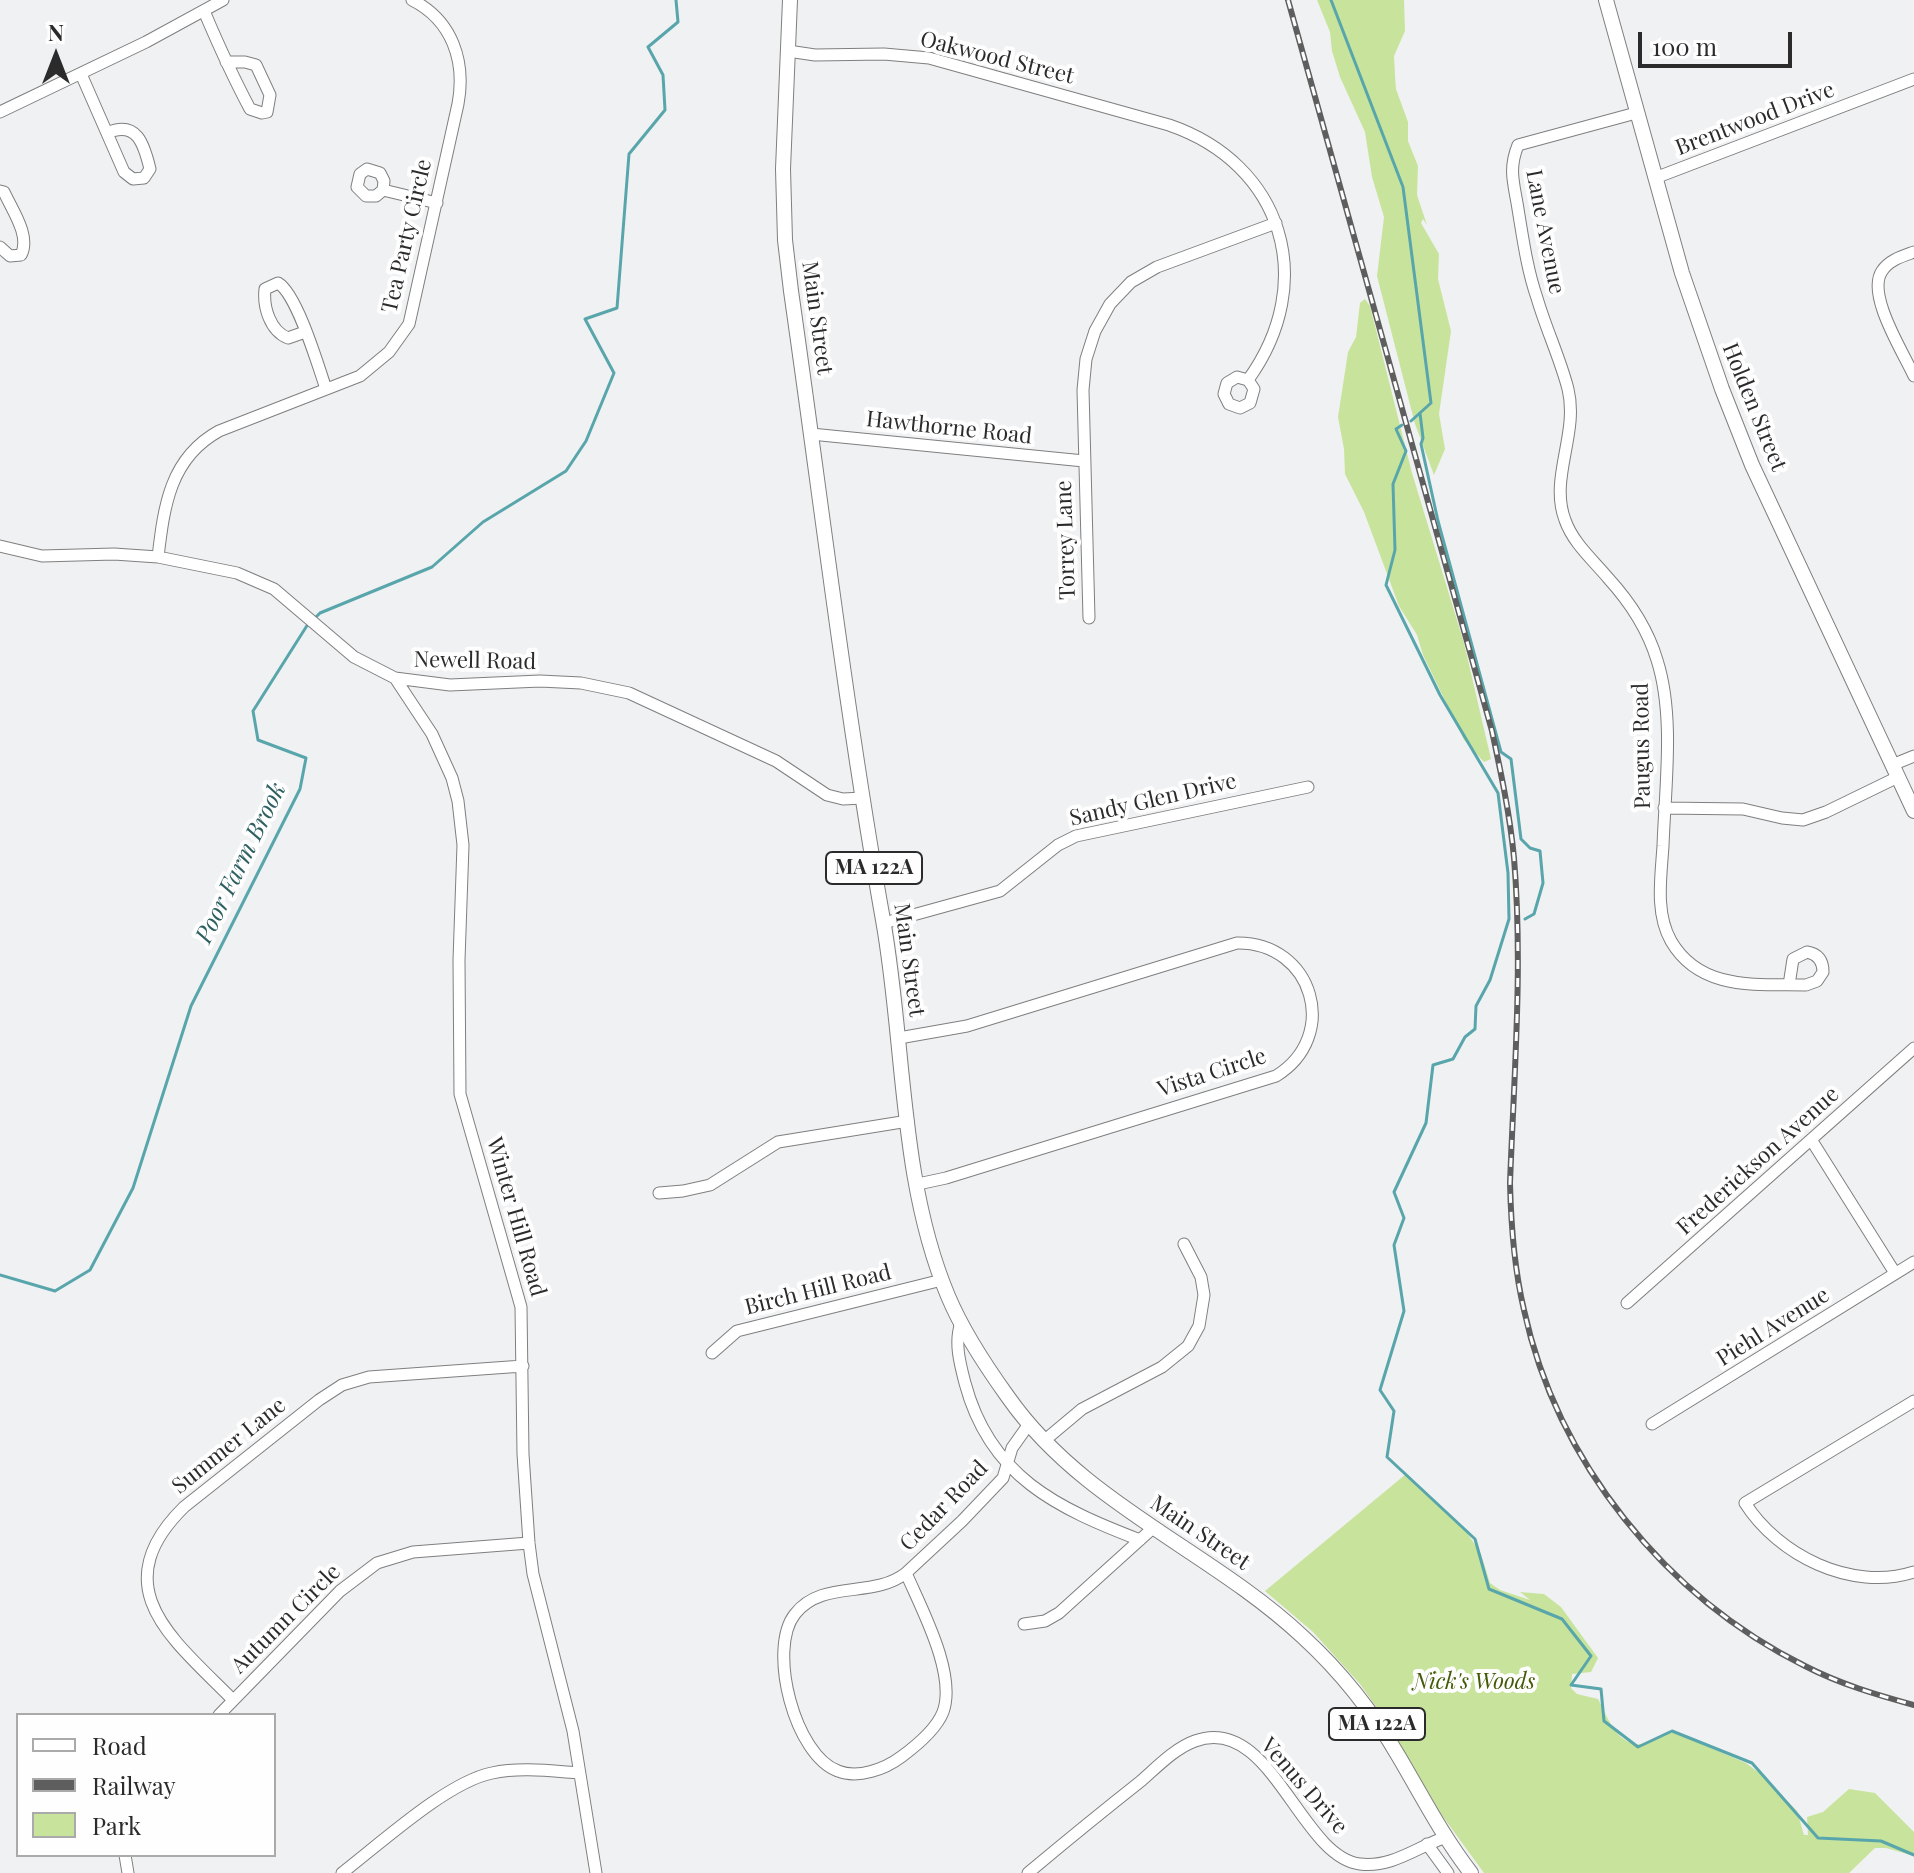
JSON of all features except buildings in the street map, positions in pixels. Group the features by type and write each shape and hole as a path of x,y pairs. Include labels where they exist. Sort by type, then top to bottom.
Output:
{"main road":[{"name":"Main Street","path":"790,0 783,147 785,240 863,798 884,923 908,1121 918,1184 942,1280 961,1323 994,1377 1029,1424 1095,1487 1256,1597 1315,1648 1386,1736 1446,1837"},
{"name":"Holden Street","path":"1606,0 1636,113 1705,342 1747,452 1914,811"},
{"name":"MA 122A","path":"1446,1837 1471,1873"}],"street":[{"path":"0,112 223,0"},
{"name":"Tea Party Circle","path":"158,557 164,507 171,484 191,452 219,431 368,371 402,337 413,310 437,203 458,104 461,70 446,29 427,9 412,0"},
{"path":"204,11 226,62 250,109 267,112 270,95 256,65 226,62"},
{"name":"Oakwood Street","path":"788,51 815,55 884,54 929,58 1146,118 1202,138 1234,160 1261,193 1276,223 1285,259 1283,295 1271,340 1248,380"},
{"path":"81,74 124,172 133,179 144,178 150,169 134,133 126,128 107,133"},
{"name":"Brentwood Drive","path":"1655,178 1914,79"},
{"name":"Lane Avenue","path":"1555,352 1525,253 1511,163 1518,145 1636,113"},
{"path":"383,190 437,203"},
{"path":"0,191 4,192 24,235 26,247 21,255 10,256 0,247"},
{"name":"Torrey Lane","path":"1089,618 1083,390 1086,359 1102,317 1119,293 1143,273 1276,223"},
{"path":"1914,252 1888,263 1880,273 1876,287 1914,376"},
{"path":"305,332 288,338 280,335 268,315 265,289 278,283 287,288 305,332 326,389"},
{"name":"Paugus Road","path":"1555,352 1567,386 1572,416 1560,488 1562,511 1571,535 1621,592 1647,634 1666,700 1661,905 1665,929 1673,945 1690,964 1711,978 1737,983 1789,985"},
{"name":"Hawthorne Road","path":"811,434 1084,461"},
{"name":"Newell Road","path":"0,546 42,556 124,554 158,557 255,580 274,589 354,657 395,678 432,685 581,683 629,693 776,761 830,796 863,798"},
{"name":"Winter Hill Road","path":"395,678 432,734 452,778 458,801 463,845 459,960 460,1094 522,1314 523,1454 533,1574 573,1731 596,1873"},
{"path":"1664,808 1743,809 1803,820 1826,812 1895,771 1914,756"},
{"name":"Sandy Glen Drive","path":"884,923 1000,891 1058,845 1076,836 1308,787"},
{"name":"Vista Circle","path":"899,1038 967,1026 1237,943 1261,946 1287,960 1303,978 1312,1006 1312,1024 1305,1046 1294,1061 1276,1076 918,1184"},
{"name":"Frederickson Avenue","path":"1627,1303 1912,1054"},
{"path":"659,1193 710,1185 778,1142 908,1121"},
{"path":"1812,1141 1895,1273"},
{"path":"1045,1440 1082,1409 1162,1367 1188,1346 1199,1326 1204,1295 1201,1277 1184,1244"},
{"name":"Piehl Avenue","path":"1652,1424 1914,1262"},
{"name":"Birch Hill Road","path":"712,1353 737,1331 942,1280"},
{"path":"961,1323 958,1346 966,1388 982,1427 1021,1479 1046,1497 1140,1540"},
{"name":"Summer Lane","path":"233,1700 173,1639 154,1610 148,1583 149,1563 155,1543 166,1525 282,1429 342,1385 378,1376 523,1366"},
{"path":"1914,1401 1745,1503 1768,1534 1796,1554 1816,1563 1864,1576 1914,1572"},
{"name":"Cedar Road","path":"906,1573 940,1659 945,1683 943,1710 933,1728 893,1763 866,1772 839,1772 815,1753 797,1719 783,1663 785,1632 794,1615 814,1598 885,1584 906,1573 1003,1478 1012,1448 1029,1424"},
{"path":"1024,1624 1045,1621 1059,1613 1153,1528"},
{"name":"Autumn Circle","path":"221,1713 340,1591 377,1563 413,1552 529,1543"},
{"name":"Venus Drive","path":"1028,1873 1164,1761 1193,1741 1210,1738 1245,1748 1330,1847 1344,1860 1360,1868 1388,1863 1446,1837"},
{"path":"342,1873 443,1796 472,1779 506,1770 579,1773"},
{"path":"1427,1844 1448,1873"}],"green space":[{"path":"1317,0 1404,0 1405,31 1394,56 1396,89 1408,122 1408,141 1418,166 1417,195 1427,225 1423,219 1421,223 1439,254 1438,279 1451,331 1439,414 1445,449 1434,475 1415,424 1377,276 1384,217 1372,177 1365,132 1340,77 1330,32"},
{"path":"1365,299 1370,306 1412,473 1464,643 1491,759 1484,762 1464,740 1423,655 1417,635 1399,606 1364,512 1345,474 1338,417 1348,352 1356,337 1360,303"},
{"name":"Nick's Woods","path":"1406,1474 1466,1531 1481,1554 1490,1583 1500,1590 1530,1600 1520,1592 1544,1594 1561,1607 1598,1658 1591,1672 1572,1674 1571,1688 1577,1694 1598,1699 1621,1737 1637,1744 1676,1733 1746,1763 1797,1811 1804,1835 1808,1835 1807,1817 1823,1812 1849,1789 1875,1793 1914,1832 1914,1856 1875,1848 1849,1873 1484,1873 1441,1814 1388,1724 1360,1684 1313,1632 1265,1591"}],"waterway":[{"name":"Poor Farm Brook","path":"314,619 320,613 432,567 483,522 566,471 586,441 614,373 585,319 617,308 629,154 665,110 663,75 648,47 678,22 676,0"},
{"path":"1331,0 1403,187 1431,403 1411,421"},
{"path":"1420,413 1421,444 1438,521 1501,752 1511,759 1521,839 1530,848 1540,851 1543,883 1534,914 1525,919"},
{"path":"1402,425 1396,429 1406,451 1393,484 1395,550 1386,585 1440,695 1498,793 1508,873 1509,919 1490,980 1476,1006 1475,1029 1465,1037 1453,1059 1433,1065 1426,1123 1394,1192 1404,1218 1394,1245 1404,1311 1380,1390 1394,1411 1387,1457 1475,1539 1489,1589 1562,1619 1591,1656 1571,1685 1601,1689 1604,1721 1638,1747 1672,1731 1752,1763 1818,1838 1881,1841 1914,1855"},
{"name":"Poor Farm Brook","path":"0,1275 55,1291 90,1270 133,1188 191,1006 300,789 306,758 258,740 253,711 308,624"}],"railway":[{"path":"1288,0 1492,731 1505,794 1514,858 1518,939 1511,1215 1515,1263 1524,1310 1540,1366 1562,1420 1591,1471 1625,1519 1664,1563 1707,1603 1754,1637 1805,1666 1859,1688 1914,1705"}]}
